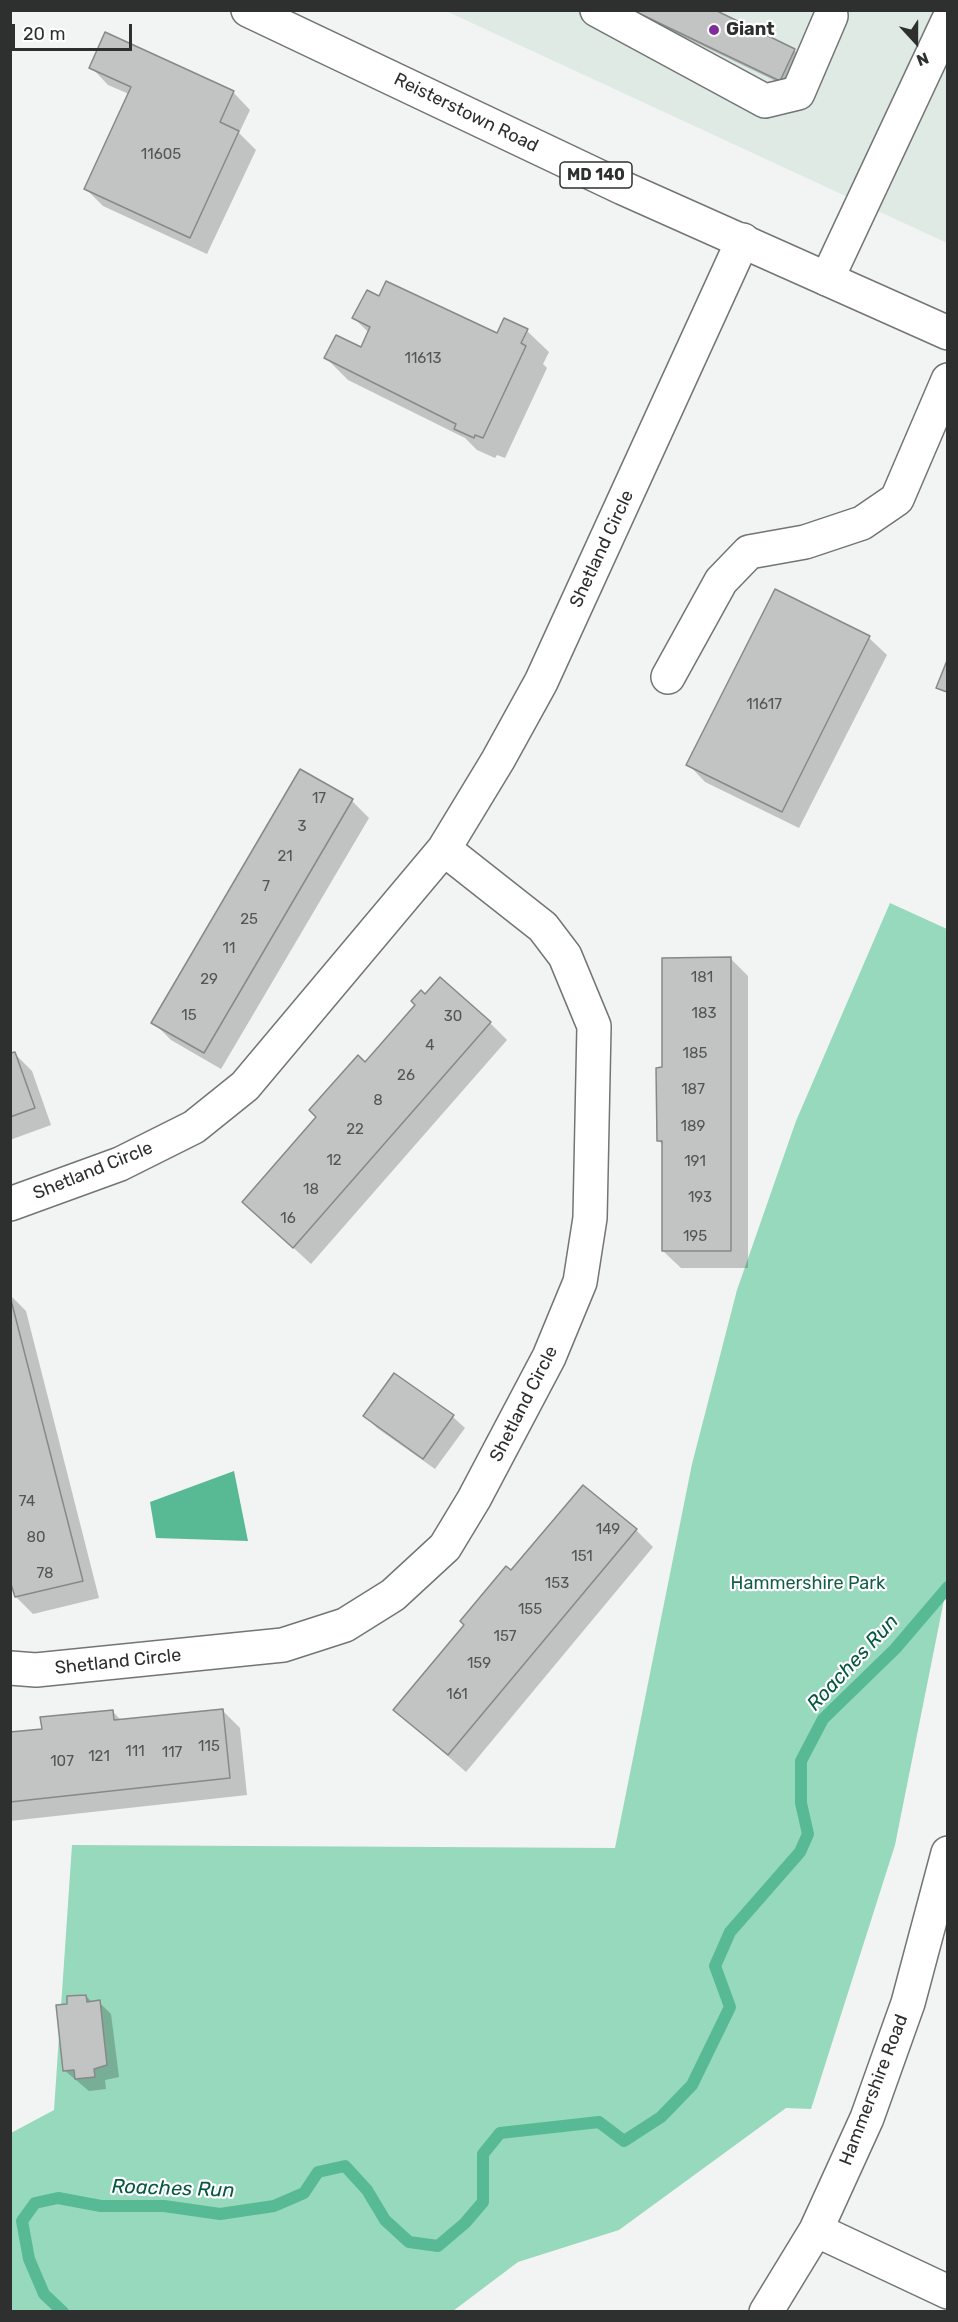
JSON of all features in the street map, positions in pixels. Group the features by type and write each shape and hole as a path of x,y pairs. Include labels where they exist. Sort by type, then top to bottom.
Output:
{"street":[{"name":"Reisterstown Road","path":"248,10 623,188 948,333"},
{"path":"597,10 765,101 798,93 831,16"},
{"path":"827,279 948,21"},
{"name":"Shetland Circle","path":"10,1204 120,1164 194,1127 245,1086 444,849 498,760 541,682 743,240"},
{"path":"668,677 721,581 749,552 805,542 862,523 897,499 948,380"},
{"name":"Shetland Circle","path":"10,1668 36,1670 283,1645 345,1625 393,1595 445,1547 480,1489 549,1357 580,1282 590,1218 594,1026 565,956 543,927 444,849"},
{"name":"Hammershire Road","path":"766,2312 816,2230 867,2118 908,2003 948,1853"},
{"path":"816,2230 948,2292"}],"shaded area":[{"path":"446,11 947,11 947,243"},
{"path":"234,1471 248,1541 156,1538 150,1502"}],"green space":[{"name":"Hammershire Park","path":"890,903 947,929 947,1585 895,1845 811,2109 786,2108 619,2230 518,2262 453,2311 11,2312 11,2133 54,2110 72,1845 615,1848 692,1464 737,1290 796,1121"}],"building":[{"name":"Giant","path":"632,10 715,10 795,49 780,81"},
{"path":"105,32 234,91 220,122 239,131 190,238 84,189 131,87 89,68"},
{"path":"386,281 497,333 504,318 528,329 521,343 526,346 483,438 475,435 474,438 454,429 456,424 324,358 336,335 361,347 370,327 352,318 367,290 379,296"},
{"path":"775,589 870,636 782,812 686,765"},
{"path":"948,658 948,697 947,692 936,688"},
{"path":"300,769 353,799 204,1053 151,1023"},
{"path":"731,957 731,1251 662,1251 662,1141 657,1141 656,1068 662,1067 662,958"},
{"path":"440,977 491,1022 293,1248 242,1202 316,1117 309,1110 358,1055 365,1062 415,1005 411,1001 421,990 425,994"},
{"path":"15,1052 35,1108 10,1117 10,1053"},
{"path":"10,1296 83,1581 15,1597 10,1581"},
{"path":"394,1373 454,1415 423,1459 363,1416"},
{"path":"583,1485 637,1529 448,1755 393,1710 464,1625 460,1621 506,1566 511,1570"},
{"path":"223,1709 230,1778 10,1802 10,1732 42,1729 40,1717 113,1710 114,1720"},
{"path":"86,1995 87,2002 100,2000 107,2065 94,2069 95,2077 75,2079 74,2070 63,2071 56,2005 67,2004 67,1996"}],"waterway":[{"name":"Roaches Run","path":"63,2312 44,2294 29,2259 22,2221 35,2203 58,2198 101,2206 164,2206 220,2214 274,2206 304,2193 318,2172 345,2166 367,2190 385,2220 409,2242 438,2246 465,2223 483,2202 483,2154 500,2133 599,2122 624,2141 661,2117 692,2085 730,2007 715,1966 730,1932 800,1852 808,1834 801,1803 801,1761 823,1719 895,1649 948,1587"}],"place":[{"name":"Giant","path":"714,30"}]}
